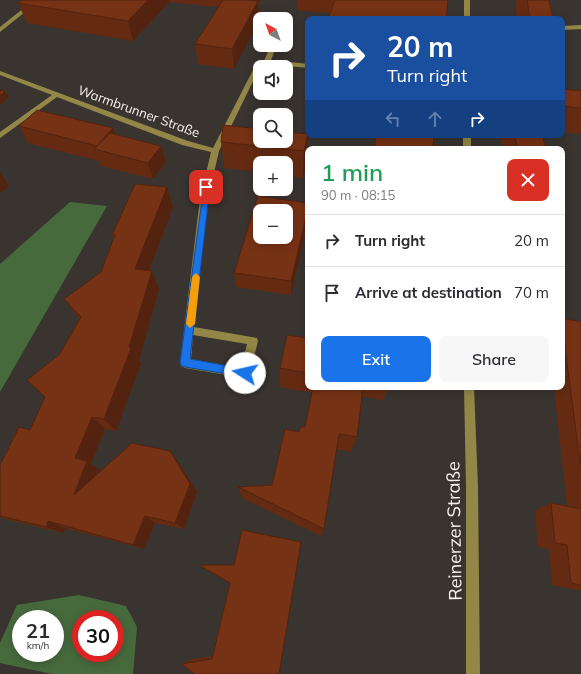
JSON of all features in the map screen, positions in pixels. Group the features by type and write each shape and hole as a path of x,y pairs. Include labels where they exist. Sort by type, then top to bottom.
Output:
{"street":[{"path":"0,30 37,0"},
{"path":"467,0 467,16"},
{"path":"565,28 581,27"},
{"path":"293,65 305,66"},
{"name":"Warmbrunner Straße","path":"0,73 185,143 215,151"},
{"name":"Warmbrunner Straße","path":"190,330 253,342 245,373 185,363 204,199 215,151 253,76"},
{"path":"0,136 56,95"},
{"name":"Reinerzer Straße","path":"469,390 472,487 473,674"}],"green space":[{"path":"70,202 107,206 0,392 0,264"},
{"path":"79,595 126,606 137,627 133,674 52,674 0,663 0,643 12,616 12,662 64,662 64,610 15,610 17,605"}],"building":[{"path":"22,0 148,0 128,21 18,3"},
{"path":"223,0 258,1 232,49 195,44"},
{"path":"335,0 448,0 446,16 329,16"},
{"path":"527,0 549,0 552,16 530,16"},
{"path":"565,89 581,91 581,108 565,106"},
{"path":"0,90 5,91 0,96"},
{"path":"37,110 113,128 97,146 19,126"},
{"path":"223,125 253,128 253,145 221,142"},
{"path":"110,133 161,146 148,163 94,149"},
{"path":"293,133 305,134 305,138 307,138 304,151 276,148 293,148"},
{"path":"376,138 434,138 433,145 443,146 374,146"},
{"path":"515,138 543,138 545,146 517,146"},
{"path":"135,184 167,187 135,269 152,271 129,347 131,348 104,419 92,417 75,458 87,461 74,495 132,443 170,451 190,484 175,523 145,516 133,545 48,521 46,527 0,516 0,465 19,427 30,430 45,397 27,380 59,355 81,317 64,299 101,272 115,235 112,235"},
{"path":"258,196 305,203 305,222 291,281 234,273 253,212 253,244 293,244 293,204 256,204"},
{"path":"565,319 581,322 581,468 565,348"},
{"path":"287,335 305,338 305,372 280,368"},
{"path":"312,390 363,390 357,437 339,434 324,529 238,487 272,485 285,429 299,432 300,427 305,427"},
{"path":"551,503 581,509 581,585 571,583 567,545 555,543"},
{"path":"242,530 301,542 279,674 195,674 181,664 212,659 230,583 199,565 234,565"}],"slow traffic":[{"path":"190,324 196,277"}],"route":[{"path":"206,187 185,363 245,373"}]}
